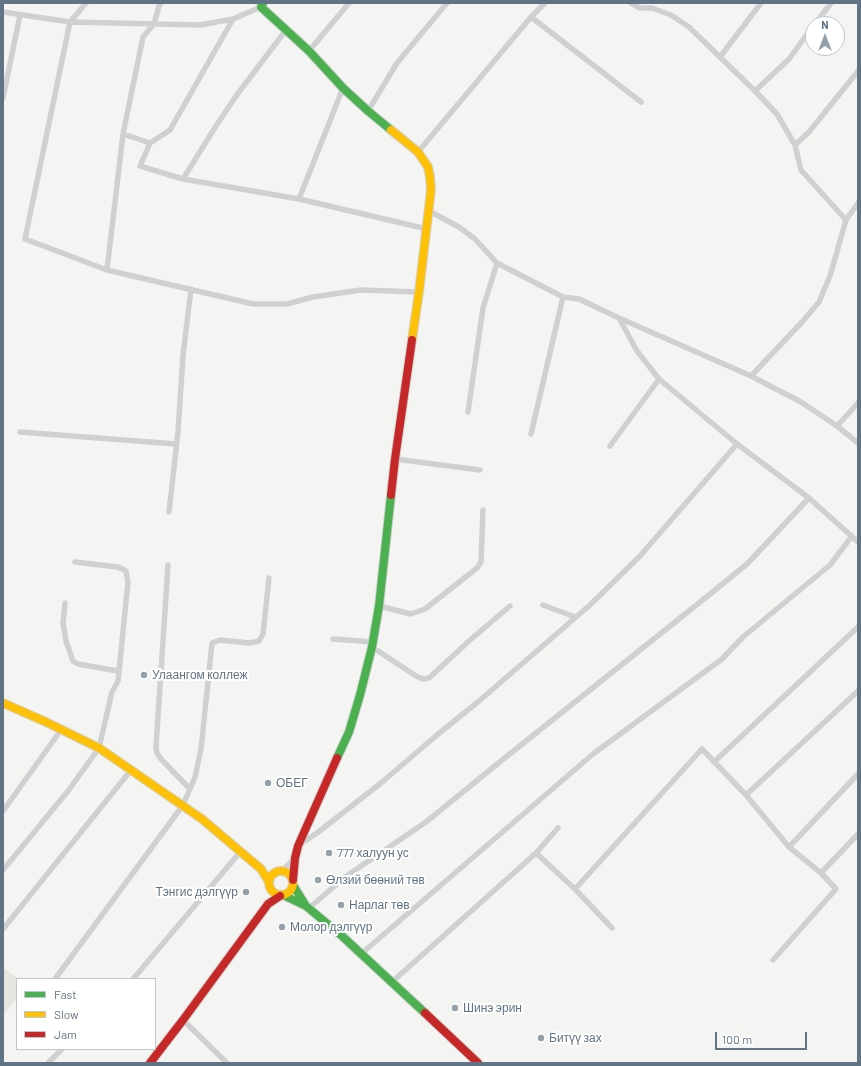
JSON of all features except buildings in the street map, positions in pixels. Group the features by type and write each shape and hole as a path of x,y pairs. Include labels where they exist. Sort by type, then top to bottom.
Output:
{"street":[{"path":"86,3 70,22 25,239 107,270 253,304 287,304 313,297 360,290 420,292"},
{"path":"107,270 123,134 143,37 154,24 161,3"},
{"path":"308,51 349,3"},
{"path":"368,111 397,63 447,3"},
{"path":"418,152 531,17 545,3"},
{"path":"631,3 640,8 652,8 671,15 689,26 755,91 777,114 795,145 801,170 846,220"},
{"path":"652,8 657,3"},
{"path":"720,57 761,3"},
{"path":"821,16 831,3"},
{"path":"3,12 70,22 200,25 233,19 262,5 343,88 368,111 418,152 428,167 430,177 431,190 420,292 395,459 379,606 360,695 349,732 298,846 295,858 293,882 290,892 268,904 150,1063"},
{"path":"3,98 20,15"},
{"path":"531,17 641,102"},
{"path":"233,19 170,130 150,142 140,166 183,179 299,199 427,229"},
{"path":"183,179 236,96 286,30"},
{"path":"755,91 789,59 805,37"},
{"path":"795,145 809,132 858,71"},
{"path":"299,199 343,88"},
{"path":"123,134 150,142"},
{"path":"751,376 819,302 830,276 846,220 858,203"},
{"path":"429,211 459,227 474,239 497,263 563,297 579,299 751,376 801,402 837,426 858,444"},
{"path":"468,412 484,308 497,263"},
{"path":"168,512 176,444 183,355 191,290"},
{"path":"531,434 563,297"},
{"path":"619,318 637,351 659,379 737,444 809,498 858,542"},
{"path":"610,446 659,379"},
{"path":"837,426 858,403"},
{"path":"20,432 176,444"},
{"path":"298,846 381,783 590,604 640,556 737,444"},
{"path":"395,459 480,470"},
{"path":"308,907 346,877 426,822 709,596 747,564 809,498"},
{"path":"379,606 411,614 425,609 477,568 481,562 483,510"},
{"path":"361,954 593,754 722,659 743,637 830,565 852,536"},
{"path":"3,870 68,792 99,748 112,692 118,681 128,582 126,571 118,566 75,562"},
{"path":"168,565 156,748 161,759 190,789"},
{"path":"56,978 183,805 195,777 201,749 212,643 220,640 249,643 259,641 263,634 269,578"},
{"path":"65,603 63,623 66,641 73,660 78,664 118,671"},
{"path":"543,605 575,617"},
{"path":"333,639 372,644 416,676 430,678 469,641 510,606"},
{"path":"714,762 858,627"},
{"path":"746,795 858,691"},
{"path":"3,704 39,718 99,748 202,819 261,869 274,893 308,907 342,936 478,1063"},
{"path":"3,811 61,730"},
{"path":"575,890 702,749 746,795 789,847 821,872 836,889 774,960"},
{"path":"3,929 131,770"},
{"path":"789,847 858,774"},
{"path":"392,982 536,853 558,828"},
{"path":"821,872 858,834"},
{"path":"134,978 241,851"},
{"path":"536,853 612,928"},
{"path":"268,904 269,885 272,875 280,871 295,858"},
{"path":"261,869 280,871 289,874 308,907"},
{"path":"183,1020 227,1063"},
{"path":"48,1063 61,1050"}],"shaded area":[{"path":"3,967 18,978 16,978 16,999 5,1014 3,1013"}],"traffic: fast":[{"path":"263,3 261,7 309,51 343,88 391,130"},
{"path":"337,758 349,732 372,647 379,606 391,495"},
{"path":"293,885 306,906"},
{"path":"283,895 306,906 342,936 425,1013"}],"traffic: slow":[{"path":"391,130 418,152 428,167 430,177 431,190 412,340"},
{"path":"3,703 99,748 202,819 261,869 269,882"},
{"path":"281,871 290,874 293,883 290,892 281,895 272,892 269,883 272,874 281,871"}],"traffic: jam":[{"path":"391,495 412,340"},
{"path":"293,880 295,858 298,846 337,758"},
{"path":"150,1063 268,904 280,896"},
{"path":"425,1013 478,1063"}],"place":[{"name":"Улаангом коллеж","path":"144,675"},
{"name":"ОБЕГ","path":"268,783"},
{"name":"777 халуун ус","path":"329,853"},
{"name":"Өлзий бөөний төв","path":"318,880"},
{"name":"Тэнгис дэлгүүр","path":"246,892"},
{"name":"Нарлаг төв","path":"341,905"},
{"name":"Молор дэлгүүр","path":"282,927"},
{"name":"Шинэ эрин","path":"455,1008"},
{"name":"Битүү зах","path":"541,1038"}]}
